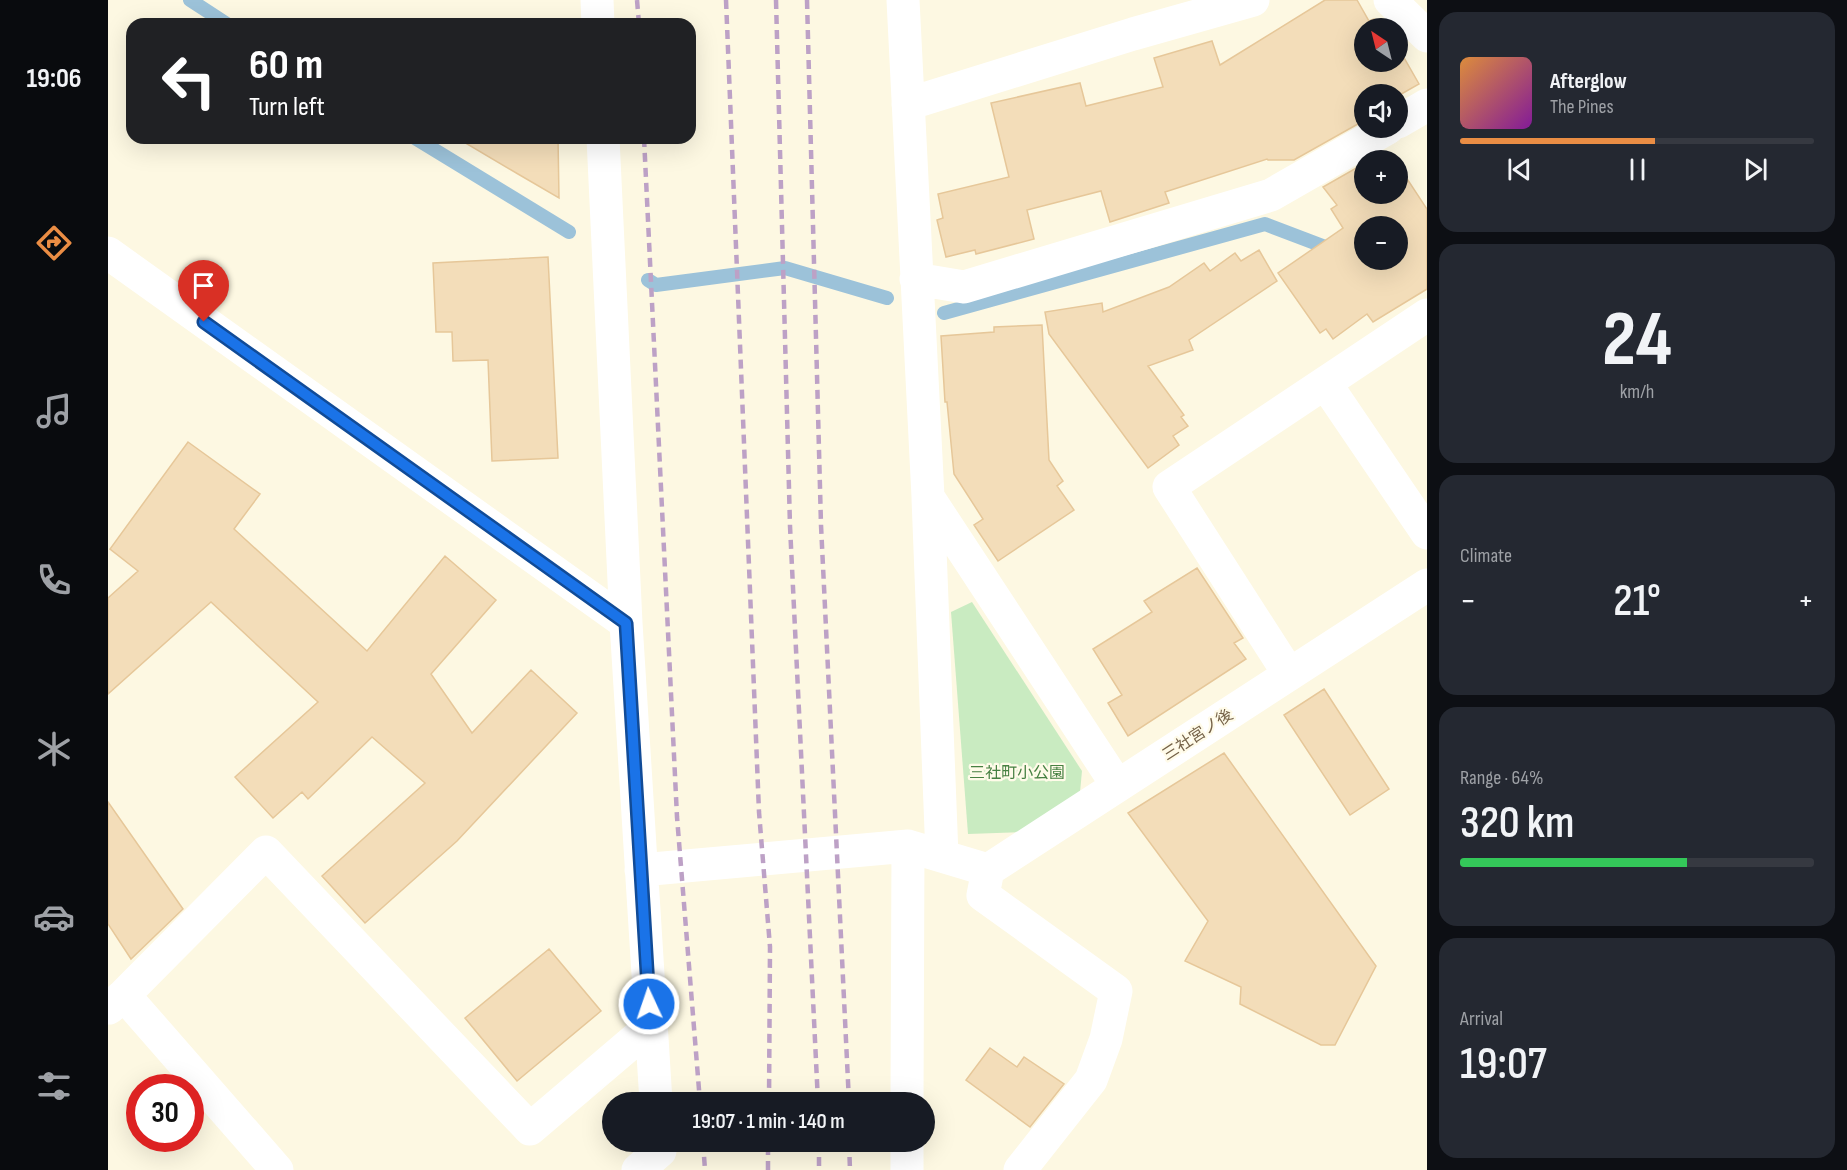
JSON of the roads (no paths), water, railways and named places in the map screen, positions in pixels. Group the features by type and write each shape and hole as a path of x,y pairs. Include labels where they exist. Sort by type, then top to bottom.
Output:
{"street":[{"path":"597,0 598,18"},
{"path":"903,0 928,497 942,856"},
{"path":"908,104 1252,0"},
{"path":"1390,0 1427,36"},
{"path":"1408,116 1427,105"},
{"path":"916,279 964,286 1270,195 1370,138"},
{"path":"603,144 626,623 655,1092"},
{"path":"108,253 626,623"},
{"path":"1289,674 1169,487 1427,315"},
{"path":"1325,383 1427,533"},
{"path":"928,497 1118,785"},
{"name":"三社宮ノ後","path":"986,883 1118,785 1427,585"},
{"path":"641,870 908,846 942,856 986,883 1116,991 1106,1039 1091,1080 1020,1170"},
{"path":"907,1092 908,846"},
{"path":"277,1170 116,1002 266,852 530,1129 651,1026"},
{"path":"907,1152 907,1170"}],"waterway":[{"path":"190,0 218,18"},
{"path":"425,144 569,232"},
{"path":"944,313 1265,224 1328,248 1354,242"},
{"path":"648,280 656,285 785,268 887,298"}],"railway":[{"path":"637,0 638,18"},
{"path":"726,0 759,812 770,947 769,1092"},
{"path":"776,0 790,526 818,1092"},
{"path":"807,0 821,525 849,1092"},
{"path":"644,144 677,817 699,1092"},
{"path":"704,1152 705,1170"},
{"path":"768,1152 768,1170"},
{"path":"819,1152 819,1170"},
{"path":"849,1152 850,1170"}],"park label":[{"name":"三社町小公園","path":"1017,772"}]}
